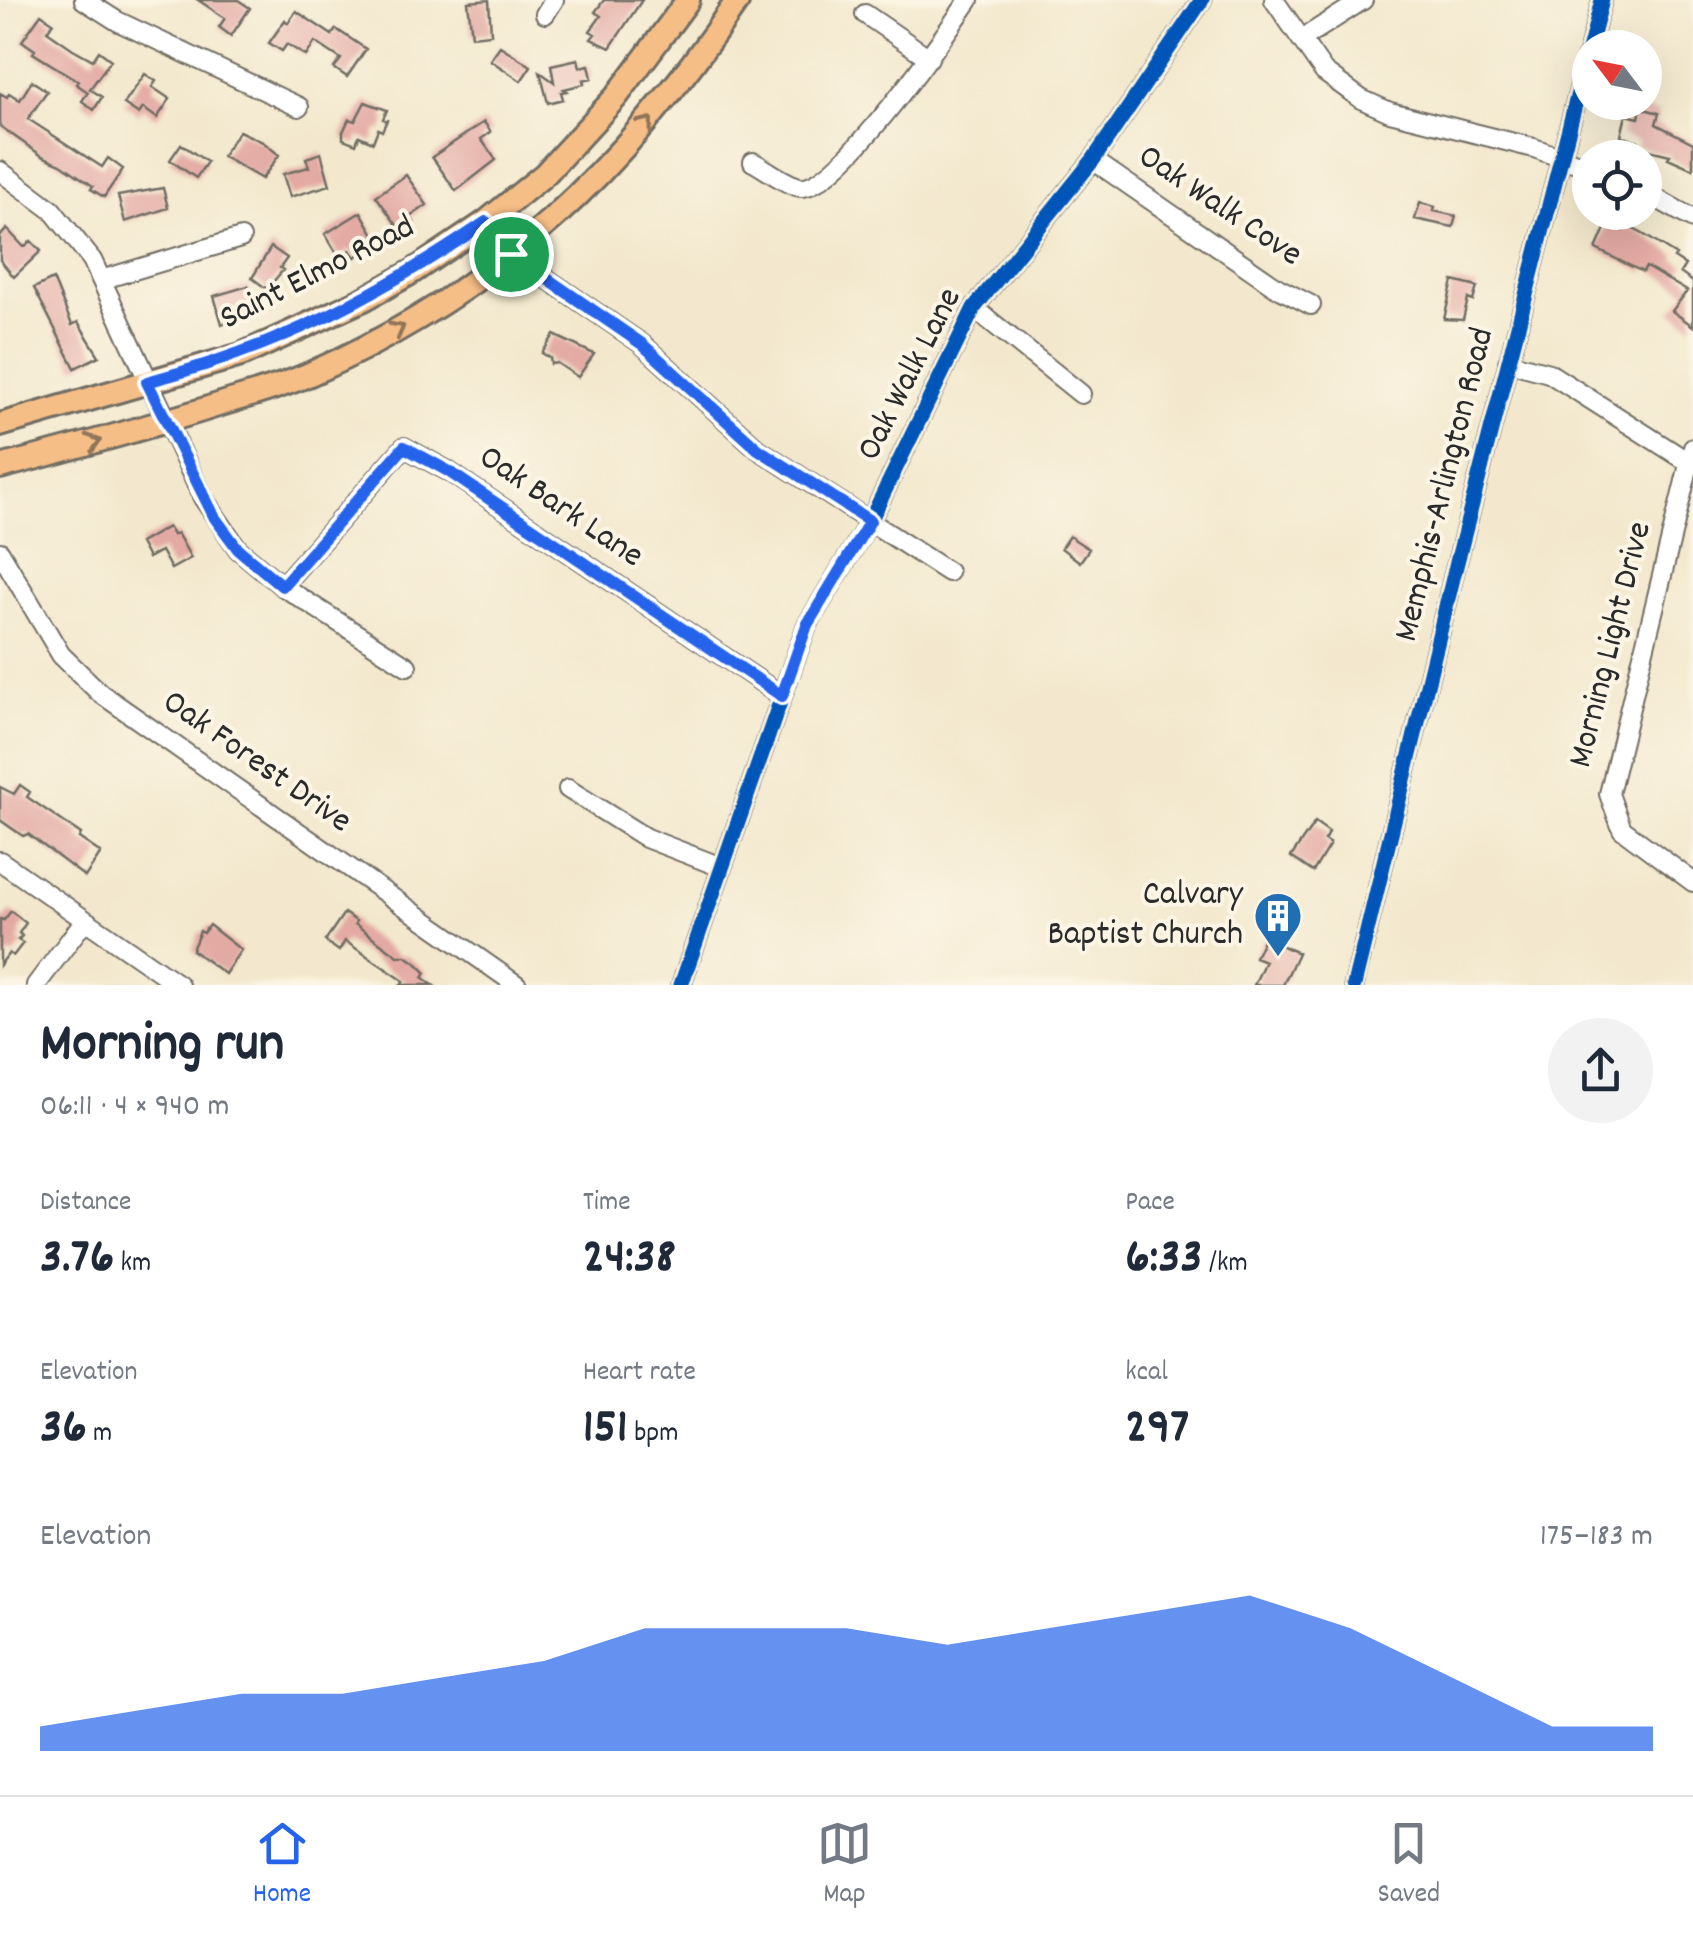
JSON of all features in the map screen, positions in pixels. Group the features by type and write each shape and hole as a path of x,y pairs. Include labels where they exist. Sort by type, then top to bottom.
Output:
{"main road":[{"name":"Saint Elmo Road","path":"0,425 209,366 280,340 380,290 486,222 545,174 637,71 688,0"},
{"path":"0,468 166,422 310,374 422,315 511,254 587,188 672,94 738,0"}],"street":[{"path":"753,162 801,187 820,183 867,136 969,0"},
{"name":"Oak Walk Lane","path":"681,985 807,625 870,521 974,308 1093,160 1202,0"},
{"path":"1274,0 1324,72 1371,104 1572,162"},
{"path":"1302,39 1362,0"},
{"name":"Memphis-Arlington Road","path":"1354,985 1602,0"},
{"path":"89,2 126,26 300,107"},
{"path":"865,14 928,58"},
{"name":"Oak Walk Cove","path":"1093,160 1264,278 1311,305"},
{"path":"0,170 52,210 104,279 166,422 215,518 238,549 282,586 406,666"},
{"path":"1662,202 1693,219"},
{"path":"486,222 511,254 642,344 758,449 948,572"},
{"path":"104,279 242,238"},
{"path":"974,308 1081,394"},
{"path":"1508,362 1549,372 1692,459"},
{"name":"Oak Bark Lane","path":"282,586 404,447 448,471 782,696"},
{"name":"Morning Light Drive","path":"1692,459 1609,794 1622,829 1693,882"},
{"name":"Oak Forest Drive","path":"0,552 8,584 62,655 100,693 517,985"},
{"path":"568,789 646,838 722,867"},
{"path":"0,861 178,985"},
{"path":"36,985 85,920"}],"building":[{"path":"198,0 238,0 250,8 231,36 219,27 225,18"},
{"path":"489,0 491,34 472,36 468,2"},
{"path":"604,0 642,0 610,48 591,39 595,34 590,31 601,16 595,12"},
{"path":"296,11 332,35 336,29 366,49 347,77 334,68 341,59 315,42 306,56 287,44 282,51 269,43"},
{"path":"41,14 53,22 47,31 73,49 93,60 99,51 111,60 90,89 102,97 94,110 82,101 88,92 76,84 78,81 33,53 35,50 22,41"},
{"path":"500,46 531,66 521,81 490,60"},
{"path":"578,59 580,67 589,65 592,78 564,89 567,91 561,92 563,99 548,103 540,72 554,82 551,65"},
{"path":"145,74 156,81 152,87 170,99 157,118 143,108 139,114 124,104"},
{"path":"32,81 47,91 28,119 102,167 108,158 123,169 104,197 61,164 42,156 0,126 0,93 20,100"},
{"path":"365,102 387,110 382,131 378,129 373,142 359,136 356,144 343,139 349,119 355,121"},
{"path":"1625,120 1657,120 1656,124 1693,143 1693,169 1662,153 1662,140 1621,136"},
{"path":"484,122 491,132 481,139 496,160 456,191 432,157"},
{"path":"239,131 279,155 262,179 222,156"},
{"path":"181,144 207,162 196,178 170,160"},
{"path":"321,153 330,185 290,197 283,174 309,167 306,158"},
{"path":"406,175 427,205 410,217 414,222 401,231 376,196"},
{"path":"163,188 168,208 125,222 118,196"},
{"path":"1420,203 1456,216 1453,227 1415,219"},
{"path":"361,212 379,243 355,257 350,250 339,257 325,234"},
{"path":"7,229 24,247 31,241 41,251 14,277 0,260 0,236"},
{"path":"1604,230 1635,230 1676,255 1674,258 1685,265 1680,273 1693,282 1693,326 1672,311 1687,291 1646,267 1643,272 1596,249"},
{"path":"271,247 287,258 280,268 283,270 267,289 252,278"},
{"path":"53,279 72,325 78,322 99,356 75,368 34,288"},
{"path":"1453,281 1477,287 1473,301 1468,299 1463,320 1444,319"},
{"path":"248,286 254,307 248,309 250,315 222,324 214,296"},
{"path":"554,335 594,354 578,377 557,363 551,364 550,358 542,353"},
{"path":"168,527 173,535 177,533 191,558 171,569 161,551 148,558 140,543"},
{"path":"1069,536 1089,549 1080,562 1061,548"},
{"path":"20,785 30,792 27,797 81,834 79,838 101,853 85,877 28,834 23,836 0,820 0,787 14,794"},
{"path":"1315,822 1329,832 1324,840 1330,844 1313,872 1291,857"},
{"path":"11,911 26,923 19,933 22,936 18,940 23,943 0,965 0,919 4,920"},
{"path":"344,913 398,956 416,963 426,973 423,978 433,985 401,985 404,981 345,941 339,951 325,941"},
{"path":"209,925 241,950 225,974 192,950 200,931 203,933"},
{"name":"Calvary Baptist Church","path":"1264,938 1298,953 1283,985 1254,985 1265,961 1255,957"}],"cycle path":[{"path":"681,985 807,625 870,521 974,308 1093,160 1202,0"},
{"path":"1354,985 1454,574 1602,0"}],"place":[{"name":"Calvary Baptist Church","path":"1278,958"}],"route":[{"path":"486,222 511,254 642,344 758,449 870,521 807,625 782,696 448,471 404,447 282,586 238,549 215,518 147,382 209,366 280,340 412,272 486,222"}]}
